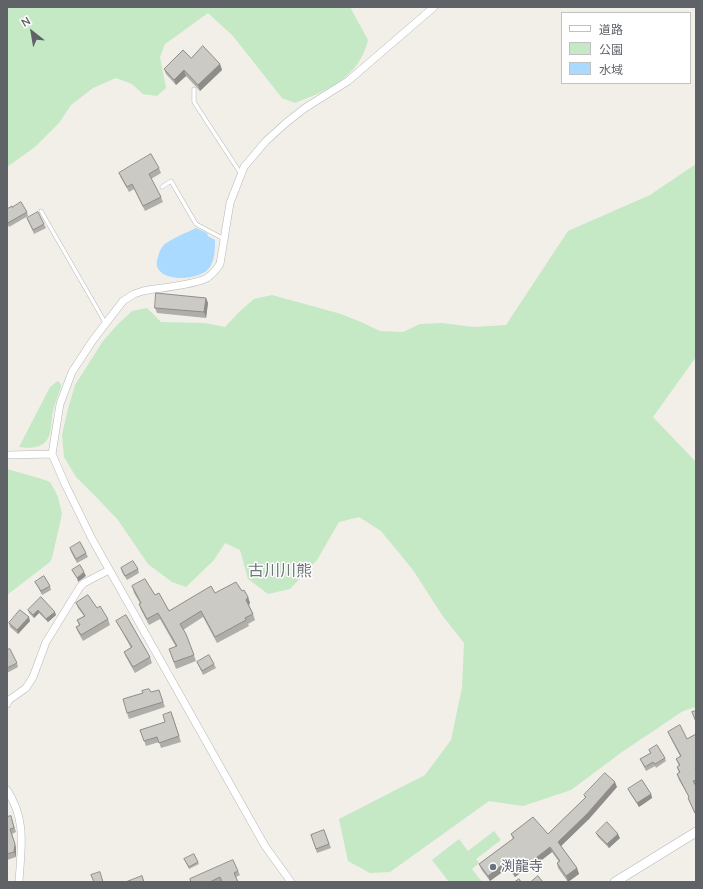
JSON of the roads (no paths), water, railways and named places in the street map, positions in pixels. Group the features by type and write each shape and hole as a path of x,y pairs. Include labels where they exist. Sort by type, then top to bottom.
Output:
{"street":[{"path":"291,882 265,846 109,570 64,484 52,454 60,404 72,372 93,340 123,301 134,294 197,281 206,278 215,272 220,264 230,203 241,174 244,167 266,141 305,108 348,82 434,7"},
{"path":"7,454 52,454"},
{"path":"8,701 26,688 33,677 46,642 80,587 84,583 109,570"},
{"path":"7,790 21,821 22,834 19,882"},
{"path":"615,882 696,832"}],"lane":[{"path":"194,89 194,102 241,174"},
{"path":"162,187 170,181 196,224 224,239"},
{"path":"41,211 106,324"}],"water":[{"path":"196,228 207,233 208,236 215,240 214,257 210,267 196,276 187,278 167,276 160,272 157,266 158,257 162,247"}],"place":[{"name":"渕龍寺","path":"493,867"}],"district":[{"name":"古川川熊","path":"280,571"}]}
